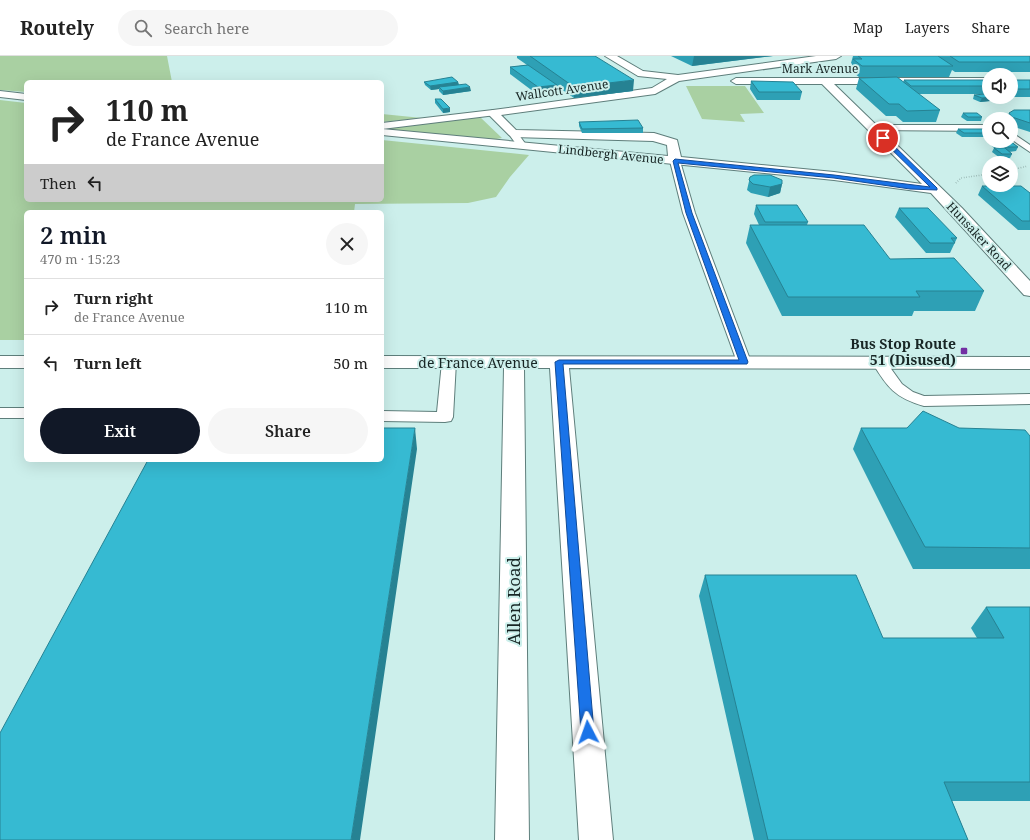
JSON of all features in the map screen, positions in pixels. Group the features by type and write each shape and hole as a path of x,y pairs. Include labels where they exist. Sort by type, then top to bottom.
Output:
{"street":[{"path":"610,56 642,74 676,78"},
{"name":"Wallcott Avenue","path":"493,113 655,91 676,78 836,56"},
{"name":"Mark Avenue","path":"676,78 724,81 982,81"},
{"name":"Hunsaker Road","path":"825,81 935,189 1030,291"},
{"path":"0,94 24,97"},
{"path":"493,113 513,134 654,137 673,143 675,161"},
{"name":"Lindbergh Avenue","path":"384,132 834,176 910,188 935,189"},
{"path":"0,362 24,362"},
{"name":"de France Avenue","path":"384,362 1030,363"},
{"name":"Allen Road","path":"512,840 514,362"},
{"path":"559,362 596,840"}],"lane":[{"path":"384,126 493,113"},
{"path":"872,128 982,128"},
{"path":"513,134 522,146"},
{"path":"1018,140 1030,149"},
{"path":"675,161 689,213 744,362"},
{"path":"384,416 445,416 449,362"},
{"path":"879,362 898,390 911,399 924,401 1030,400"},
{"path":"0,413 24,413"}],"path":[{"path":"1018,168 1030,165"},
{"path":"935,189 952,187 961,178 982,175"}],"green space":[{"path":"0,56 167,56 172,80 24,80 24,92 0,90"},
{"path":"686,86 745,86 764,113 740,114 745,122 702,119"},
{"path":"0,100 24,103 24,202 384,202 384,140 529,155 510,177 496,197 468,203 355,204 354,210 24,210 24,340 0,340"},
{"path":"384,114 422,118 384,122"},
{"path":"480,117 502,138 491,140 384,129"}],"building":[{"path":"530,56 595,56 634,80 574,87"},
{"path":"858,56 938,56 953,66 862,66 853,59 862,59"},
{"path":"950,56 1030,56 1030,62 959,62"},
{"path":"528,65 557,85 538,87 510,67"},
{"path":"452,77 458,82 430,86 424,82"},
{"path":"897,77 940,110 907,111 899,104 889,104 859,78"},
{"path":"904,80 982,80 982,86 911,86"},
{"path":"1018,80 1030,80 1030,89 1018,89"},
{"path":"751,81 793,82 802,92 759,92"},
{"path":"466,84 470,87 443,91 439,87"},
{"path":"982,94 982,98 974,95"},
{"path":"435,99 441,99 450,108 443,109"},
{"path":"1014,110 1030,110 1030,123 1018,119 1018,112 1011,112"},
{"path":"963,113 977,113 982,117 968,117"},
{"path":"638,120 643,128 582,129 579,122"},
{"path":"958,129 982,129 982,133 964,133"},
{"path":"994,148 1005,148 1012,154 1002,154"},
{"path":"754,175 770,175 782,180 782,184 770,187 753,184 749,180 750,177"},
{"path":"1018,186 1021,186 1030,193 1030,221 1022,221 989,192 1018,192"},
{"path":"756,205 797,205 808,222 765,222"},
{"path":"899,208 928,208 957,238 951,238 955,243 930,243"},
{"path":"750,225 864,225 890,259 954,258 984,291 916,291 920,297 788,297"},
{"path":"923,411 959,428 1025,430 1030,436 1030,548 925,547 861,428 907,428"},
{"path":"384,428 415,428 351,840 0,840 0,733 147,462 384,462"},
{"path":"705,575 856,575 883,638 1004,638 986,607 1030,607 1030,782 944,782 968,840 768,840"}],"place":[{"name":"Bus Stop Route 51 (Disused)","path":"964,351"}],"route":[{"path":"588,732 559,362 744,362 689,213 675,161 834,176 910,188 935,189 883,138"}]}
